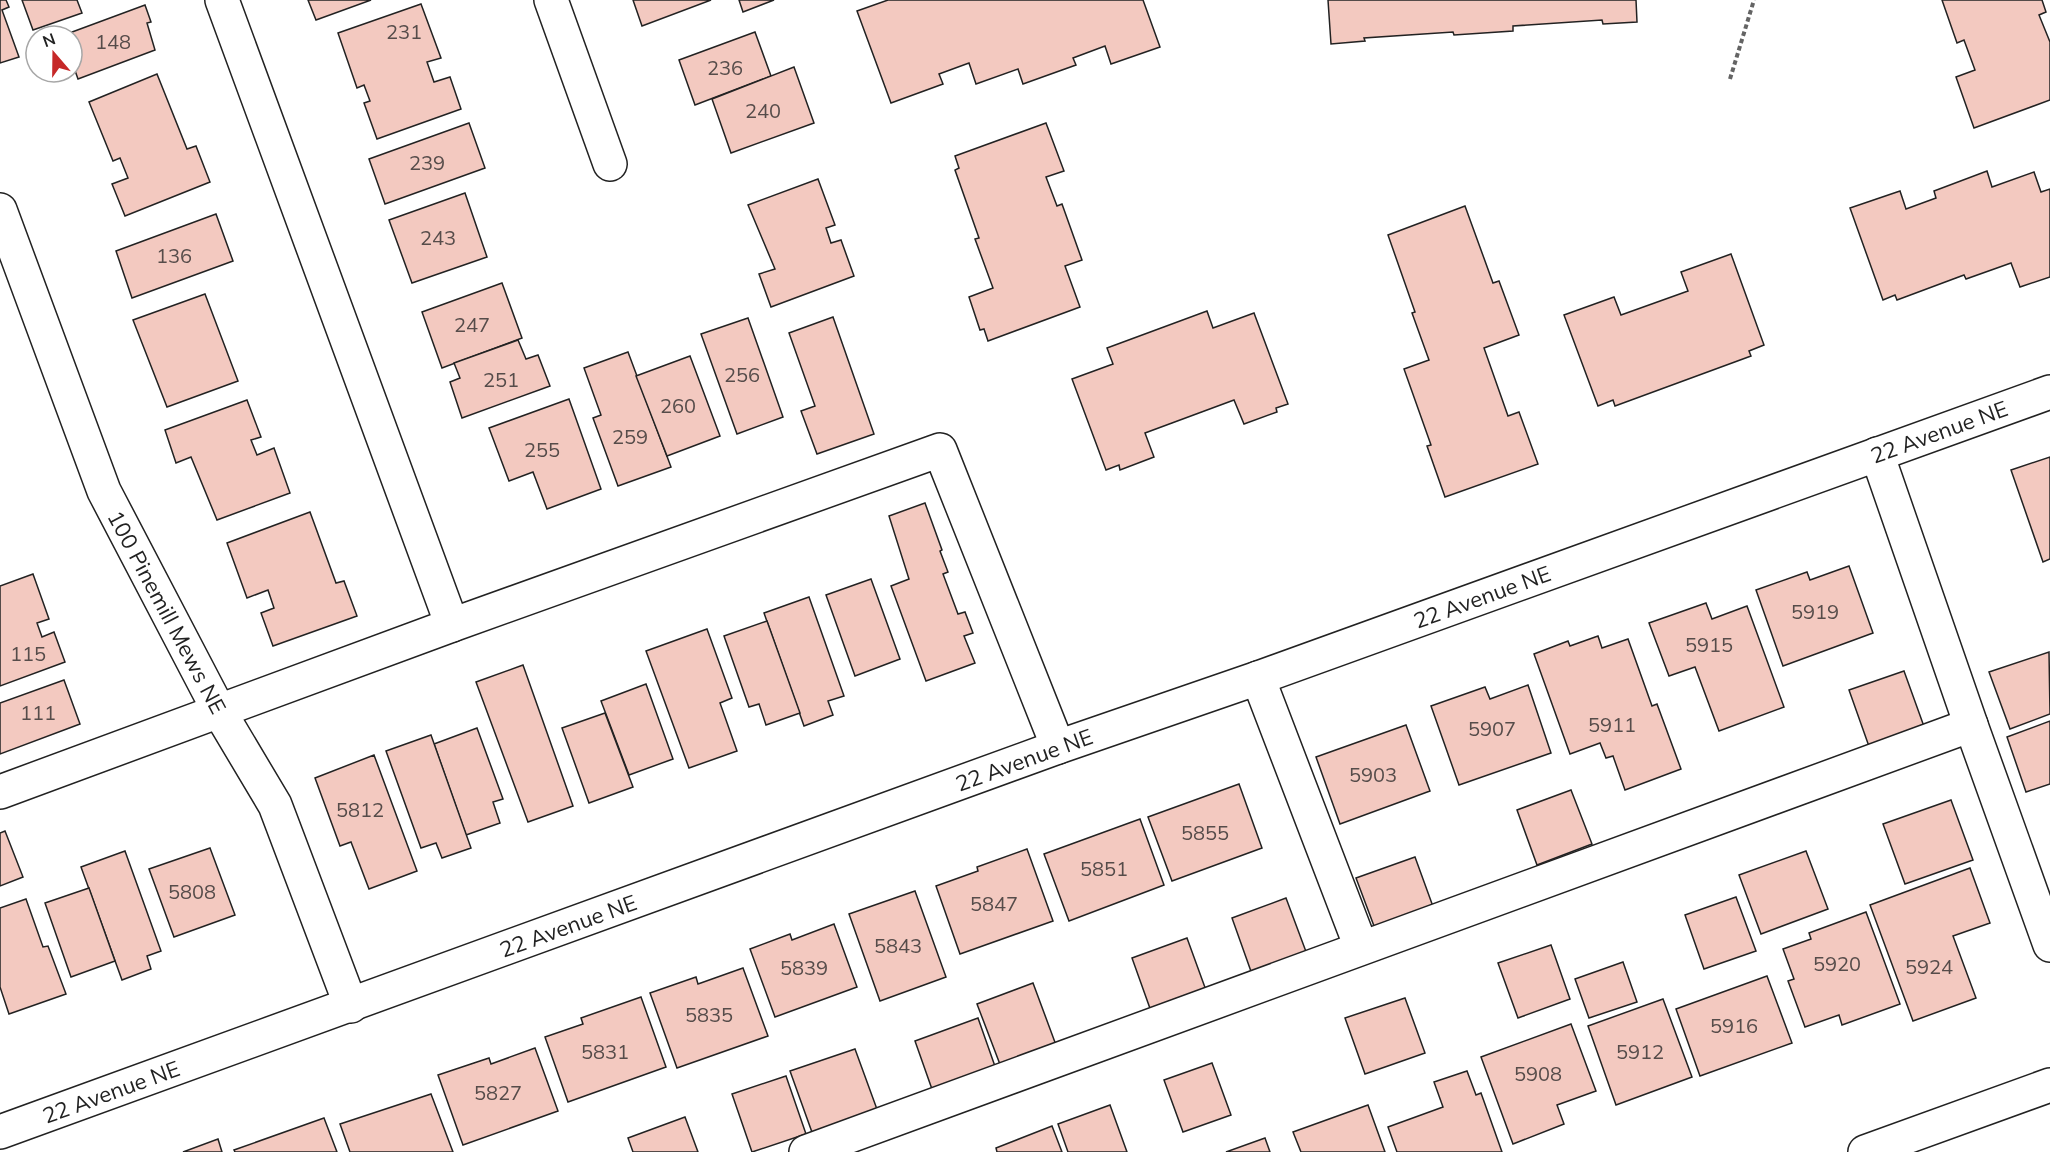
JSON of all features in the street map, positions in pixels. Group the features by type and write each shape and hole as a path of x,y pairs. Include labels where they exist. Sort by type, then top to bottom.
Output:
{"street":[{"path":"222,0 452,625"},
{"path":"551,0 610,164"},
{"name":"100 Pinemill Mews NE","path":"0,210 104,491 219,711 275,805 351,1006"},
{"name":"22 Avenue NE","path":"0,1132 1058,747 1258,678 2050,392"},
{"path":"0,792 452,625 940,450 1058,747"},
{"path":"1877,454 2050,945"},
{"path":"1258,678 1361,947"},
{"path":"806,1152 1971,725"},
{"path":"1865,1152 2050,1085"}],"path":[{"path":"1730,78 1754,0"}],"building":[{"path":"0,0 6,0 9,7 2,10 19,57 0,63"},
{"path":"22,0 77,0 82,13 50,24 31,24"},
{"path":"308,0 371,0 316,20"},
{"path":"633,0 711,0 642,26"},
{"path":"739,0 774,0 743,12"},
{"path":"888,0 1143,0 1160,47 1111,64 1105,46 1073,58 1076,65 1023,84 1018,69 976,84 969,63 939,74 943,84 891,103 857,11"},
{"path":"1328,0 1636,0 1637,22 1603,24 1602,20 1513,26 1513,31 1454,35 1453,32 1364,38 1365,41 1331,44"},
{"path":"1942,0 2042,0 2046,12 2039,15 2050,42 2050,100 1974,128 1956,77 1975,70 1964,40 1957,43"},
{"path":"421,4 441,58 427,62 434,82 450,77 461,109 377,139 364,103 370,101 364,85 357,88 338,33"},
{"path":"145,5 151,22 147,23 155,50 84,77 84,28"},
{"path":"755,32 771,76 695,105 679,60"},
{"path":"794,67 814,123 731,153 712,99"},
{"path":"157,74 187,149 196,146 210,182 125,216 112,184 128,178 120,158 113,161 89,102"},
{"path":"469,123 485,168 385,204 369,159"},
{"path":"1046,123 1064,171 1046,177 1057,206 1062,204 1082,260 1065,266 1080,307 988,341 984,329 980,330 969,297 993,288 975,239 979,238 955,170 959,168 955,156"},
{"path":"1987,171 1992,187 2034,172 2041,192 2050,189 2050,277 2020,287 2011,263 1966,279 1964,275 1897,300 1895,295 1883,300 1850,208 1900,191 1906,209 1936,198 1934,191"},
{"path":"818,179 835,225 826,228 831,243 841,240 854,276 771,307 759,274 775,269 748,205"},
{"path":"465,193 487,257 412,283 389,220"},
{"path":"1465,206 1493,283 1499,281 1519,335 1484,348 1508,416 1519,412 1538,464 1445,497 1427,446 1431,445 1404,369 1429,360 1388,235"},
{"path":"216,214 233,261 132,298 116,251"},
{"path":"1731,254 1764,345 1749,351 1751,356 1615,406 1613,400 1598,406 1564,315 1614,297 1621,315 1688,291 1681,272"},
{"path":"502,283 522,338 442,368 422,312"},
{"path":"205,294 238,381 167,407 133,320"},
{"path":"1207,311 1213,328 1254,313 1288,404 1276,408 1277,412 1244,424 1234,400 1145,433 1154,457 1120,470 1119,465 1106,470 1072,379 1113,364 1107,348"},
{"path":"833,317 874,434 817,454 801,411 815,406 789,333"},
{"path":"748,318 783,417 737,434 701,334"},
{"path":"518,340 526,359 538,355 550,386 462,418 450,382 460,378 454,363"},
{"path":"628,352 671,467 618,486 593,418 601,415 584,368"},
{"path":"690,356 720,436 667,456 636,376"},
{"path":"569,399 601,489 547,509 533,472 509,481 489,428"},
{"path":"247,400 261,437 251,440 257,455 274,448 290,493 217,520 191,457 176,463 165,430"},
{"path":"2050,457 2050,559 2043,562 2011,470"},
{"path":"925,503 948,572 943,574 958,614 965,612 973,633 964,636 975,663 926,681 891,586 909,579 889,516"},
{"path":"310,512 336,583 344,581 357,616 273,646 261,613 274,608 268,590 247,598 227,543"},
{"path":"1849,566 1873,633 1783,666 1756,590 1807,572 1810,580"},
{"path":"33,574 49,619 37,623 42,637 54,632 65,662 0,686 0,586"},
{"path":"871,579 900,659 855,676 826,595"},
{"path":"809,597 844,696 828,701 833,715 804,726 764,613"},
{"path":"1706,603 1712,619 1747,606 1784,707 1719,731 1695,667 1669,676 1649,623"},
{"path":"767,621 800,713 766,725 759,704 749,707 724,636"},
{"path":"707,629 732,698 720,703 737,751 689,768 646,651"},
{"path":"1598,636 1602,648 1628,639 1652,706 1657,704 1681,769 1625,790 1613,756 1606,758 1600,743 1570,754 1534,654 1568,641 1570,646"},
{"path":"2049,652 2050,714 2010,729 1989,672"},
{"path":"523,665 573,806 528,822 476,682"},
{"path":"1904,671 1926,732 1871,752 1849,690"},
{"path":"64,680 80,724 0,754 0,703"},
{"path":"646,684 673,759 629,775 601,701"},
{"path":"1528,685 1551,753 1459,785 1431,706 1485,687 1490,699"},
{"path":"605,713 633,787 589,803 562,728"},
{"path":"2050,721 2050,784 2026,792 2007,737"},
{"path":"1406,725 1430,791 1340,824 1316,757"},
{"path":"477,728 503,799 493,802 500,823 466,835 434,744"},
{"path":"431,735 471,848 442,858 436,843 421,848 386,751"},
{"path":"374,755 417,871 369,889 351,842 340,846 315,778"},
{"path":"1239,784 1262,848 1172,881 1148,817"},
{"path":"1571,790 1592,844 1537,865 1517,810"},
{"path":"1951,800 1973,860 1905,884 1883,824"},
{"path":"1140,819 1164,885 1069,921 1044,854"},
{"path":"5,831 23,877 0,886 0,833"},
{"path":"210,848 235,915 174,937 149,869"},
{"path":"1027,849 1053,921 960,954 936,886 978,871 977,867"},
{"path":"125,851 161,951 147,956 151,969 122,980 81,867"},
{"path":"1806,851 1828,909 1761,934 1739,875"},
{"path":"1415,857 1435,912 1377,934 1356,878"},
{"path":"1970,868 1990,923 1953,936 1976,998 1913,1021 1870,905"},
{"path":"89,888 115,961 71,977 45,903"},
{"path":"915,891 946,977 880,1001 849,914"},
{"path":"1736,897 1756,951 1704,969 1685,915"},
{"path":"1286,898 1308,957 1253,977 1232,918"},
{"path":"26,899 43,947 48,946 66,994 9,1014 0,987 0,908"},
{"path":"1866,912 1900,1004 1842,1025 1839,1015 1805,1027 1788,981 1794,979 1783,949 1811,939 1809,933"},
{"path":"834,924 857,987 775,1017 750,949 790,934 792,940"},
{"path":"1187,938 1207,993 1152,1014 1132,958"},
{"path":"1551,945 1570,999 1518,1018 1498,963"},
{"path":"1623,962 1637,1002 1589,1018 1575,979"},
{"path":"743,968 768,1036 677,1068 650,993 696,977 698,984"},
{"path":"1767,976 1792,1043 1700,1076 1676,1009"},
{"path":"1033,983 1056,1045 1001,1067 977,1004"},
{"path":"641,997 666,1067 568,1102 545,1037 583,1024 581,1018"},
{"path":"1405,998 1425,1053 1365,1074 1345,1018"},
{"path":"1663,999 1692,1077 1616,1105 1588,1026"},
{"path":"978,1018 997,1072 933,1092 915,1041"},
{"path":"1571,1024 1596,1091 1557,1105 1564,1124 1513,1144 1481,1057"},
{"path":"535,1048 558,1111 463,1145 438,1075 489,1058 491,1064"},
{"path":"855,1049 878,1112 813,1135 790,1071"},
{"path":"1212,1063 1231,1115 1183,1132 1164,1080"},
{"path":"1467,1071 1476,1095 1481,1093 1502,1152 1397,1152 1388,1127 1443,1107 1434,1082"},
{"path":"786,1076 806,1134 752,1152 732,1094"},
{"path":"431,1094 453,1152 350,1152 340,1124"},
{"path":"1110,1105 1127,1152 1068,1152 1058,1124"},
{"path":"1368,1105 1385,1152 1301,1152 1293,1132"},
{"path":"685,1117 698,1152 633,1152 628,1138"},
{"path":"324,1118 337,1152 235,1152 234,1150"},
{"path":"1052,1126 1062,1152 997,1152 996,1148"},
{"path":"1265,1138 1270,1152 1226,1152"},
{"path":"218,1139 222,1152 183,1152"}]}
